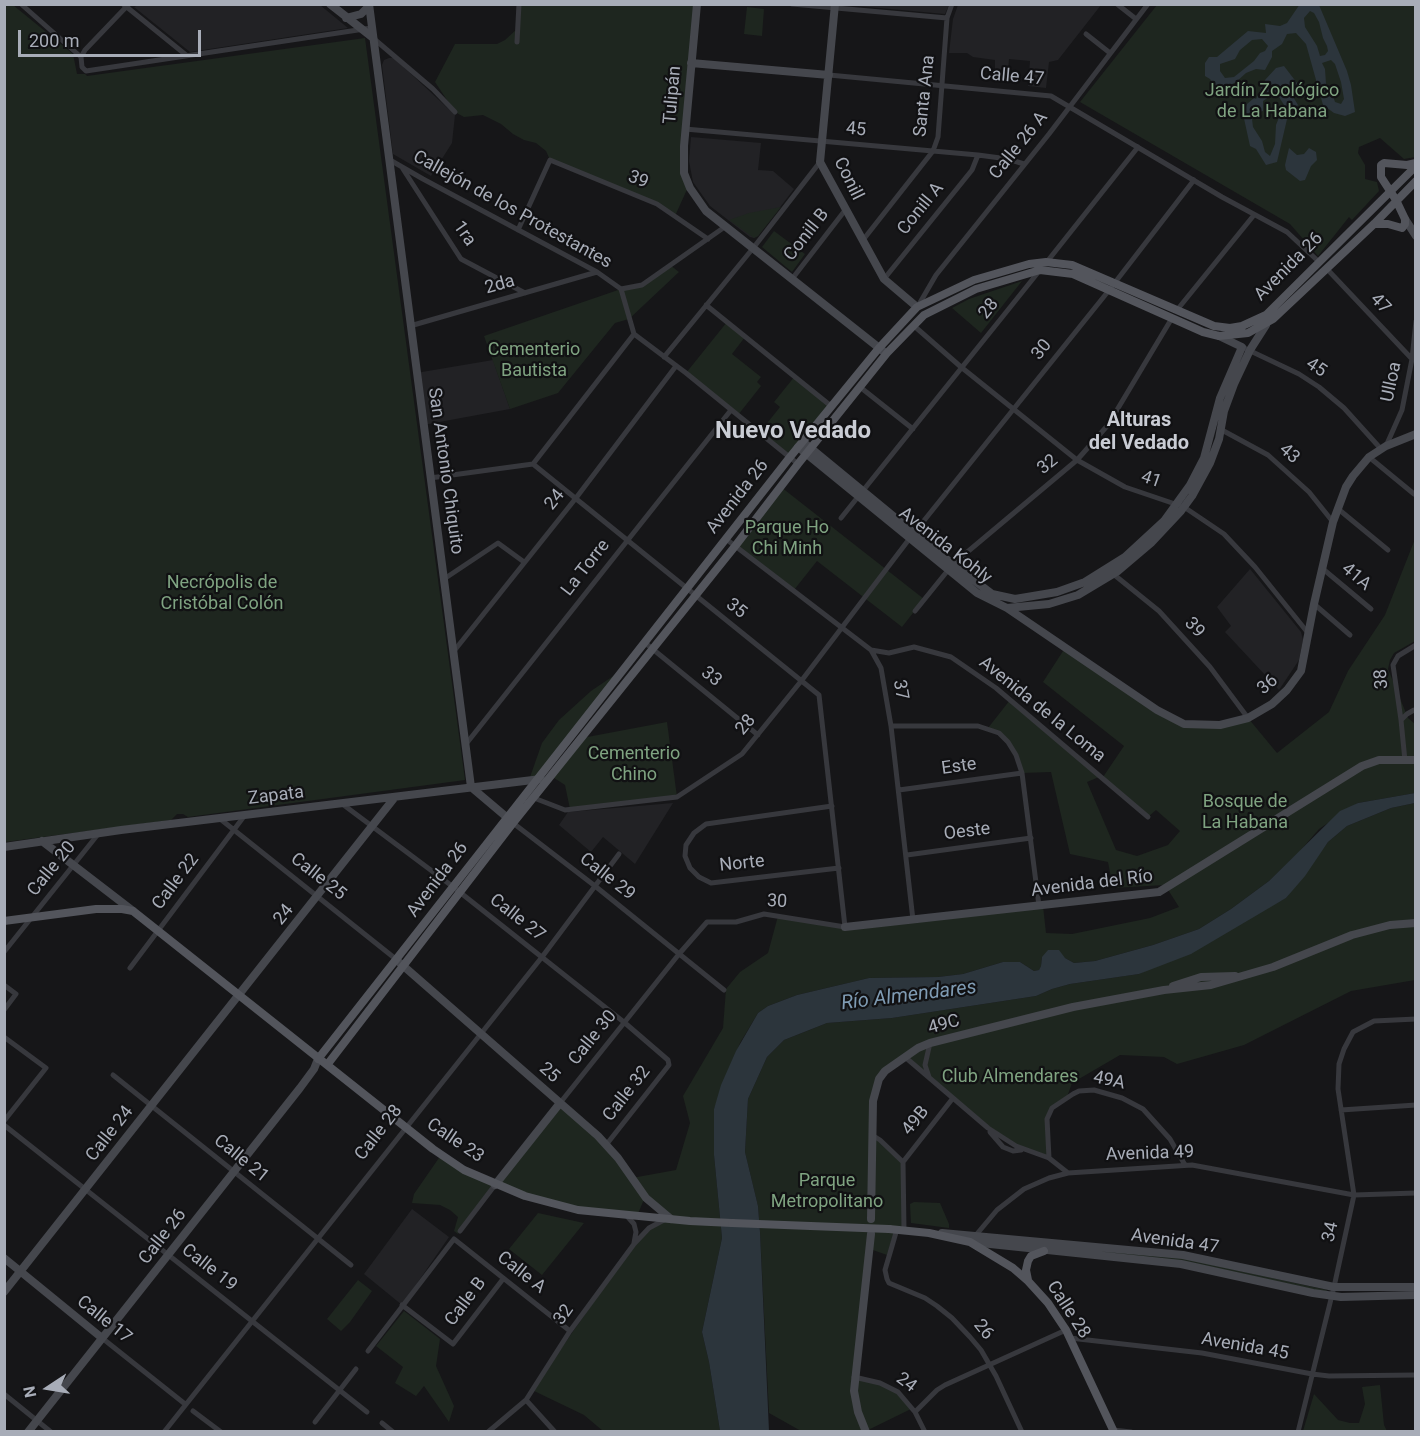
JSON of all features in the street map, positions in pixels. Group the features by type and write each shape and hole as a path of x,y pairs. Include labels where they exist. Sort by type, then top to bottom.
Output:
{"main road":[{"path":"1374,224 1404,223 1396,201 1381,177 1381,165 1384,163 1416,164"},
{"name":"Avenida 26","path":"1174,314 1214,326 1230,328 1242,326 1266,315 1416,164"},
{"name":"Avenida 26","path":"510,820 534,798 736,545 861,387 883,351 917,307 974,280 1029,264 1046,262 1072,265 1174,314 1203,332 1219,336 1241,334 1266,325 1374,224 1416,181"},
{"name":"Avenida 26","path":"318,1059 401,963 510,820 537,780 800,444 831,406 883,351 924,315 962,294 997,281 1040,270 1073,274 1112,286"},
{"path":"913,325 917,316 917,307"},
{"path":"4,921 109,909 133,911"},
{"name":"Calle 23","path":"133,911 405,1127 454,1164 495,1185 555,1205 592,1212 690,1221 897,1230"},
{"path":"327,1065 387,988 401,963"},
{"path":"359,1024 362,1006"},
{"name":"Calle 28","path":"897,1230 973,1238 1028,1281 1048,1303 1068,1334 1113,1431"},
{"path":"1028,1281 1026,1270 1028,1261 1031,1256 1044,1251"}],"street":[{"path":"21,4 81,57"},
{"path":"330,4 433,89 455,112"},
{"path":"517,42 519,4"},
{"name":"Tulipán","path":"697,4 685,129 684,173 690,188 706,210 726,226"},
{"path":"792,4 835,6 947,18"},
{"name":"Santa Ana","path":"863,240 933,151 938,137 947,18 952,4"},
{"path":"1117,4 1136,19"},
{"name":"Calle 26 A","path":"917,307 936,274 1148,4"},
{"path":"186,55 126,5 81,57 82,67 86,70 371,28"},
{"path":"346,18 361,15 369,5"},
{"name":"San Antonio Chiquito","path":"369,5 471,787"},
{"name":"Conill","path":"835,6 820,162 884,279 917,307"},
{"path":"1086,34 1110,53"},
{"name":"Calle 47","path":"692,63 1051,96 1292,235 1318,261"},
{"name":"45","path":"685,129 978,155 1008,159 1024,164"},
{"name":"28","path":"841,518 1138,147"},
{"name":"Conill A","path":"884,279 972,170 978,155"},
{"name":"Callejón de los Protestantes","path":"388,159 597,272 621,289"},
{"name":"39","path":"519,230 550,160 657,204 708,239"},
{"path":"664,357 820,162"},
{"name":"1ra","path":"402,167 461,259 525,293"},
{"name":"30","path":"912,536 1194,180"},
{"name":"Conill B","path":"792,279 846,209"},
{"name":"32","path":"915,611 951,567 1077,460 1108,425 1174,314 1254,215"},
{"path":"1404,223 1414,233"},
{"path":"798,464 634,334 621,289 642,285 726,226 883,351"},
{"name":"47","path":"1327,269 1412,359"},
{"name":"2da","path":"410,326 597,272"},
{"path":"706,305 831,406"},
{"name":"Ulloa","path":"1383,447 1402,410 1412,359 1416,321"},
{"name":"41","path":"913,325 961,367 1077,460 1125,487 1181,506 1224,534 1255,567 1308,633"},
{"name":"Avenida Kohly","path":"951,567 977,592 1007,608 1019,608 1049,604 1069,593 1098,584 1111,572 1130,563 1181,506 1216,447 1216,427 1230,383 1246,349 1266,325"},
{"path":"430,478 533,464 634,334"},
{"name":"45","path":"1219,336 1299,374 1319,387 1383,447"},
{"name":"24","path":"453,651 576,498 676,366"},
{"path":"861,387 912,429"},
{"name":"La Torre","path":"466,744 731,410"},
{"name":"43","path":"1216,427 1268,455 1309,492 1333,522"},
{"name":"36","path":"1007,608 1157,710 1184,724 1220,724 1248,717 1272,704 1296,680 1304,662 1314,604 1333,522 1346,488 1369,457 1383,447 1416,434"},
{"name":"Avenida Kohly","path":"800,444 951,567 992,594 1016,598 1069,593"},
{"path":"1369,457 1414,494"},
{"name":"35","path":"533,464 819,695 845,927"},
{"path":"1338,508 1388,550"},
{"name":"28","path":"534,798 565,810 677,797 742,753 802,680 912,536"},
{"path":"726,539 872,650"},
{"path":"444,579 498,543 524,562"},
{"name":"41A","path":"1323,569 1371,609"},
{"name":"39","path":"1111,572 1159,611 1210,668 1248,717"},
{"path":"1016,598 1023,619"},
{"path":"1314,604 1350,635"},
{"name":"33","path":"644,642 758,735"},
{"name":"38","path":"1405,760 1399,698 1393,665 1398,656 1416,645"},
{"name":"Avenida de la Loma","path":"872,650 889,653 914,647 951,657 996,688 1148,817"},
{"name":"37","path":"872,650 881,668 891,726 913,920"},
{"path":"1399,698 1406,708 1415,710"},
{"path":"1401,720 1415,710"},
{"path":"891,726 964,725 988,728 999,733 1008,742 1023,773 1039,906"},
{"name":"Avenida del Río","path":"845,927 1160,892 1362,766 1379,760 1416,760"},
{"name":"Este","path":"899,790 1023,773"},
{"name":"Zapata","path":"4,847 99,833 537,780 551,776"},
{"name":"Calle 29","path":"471,787 724,990"},
{"name":"24","path":"239,995 395,797"},
{"name":"Calle 27","path":"341,803 456,889 625,1023 669,1062"},
{"name":"Norte","path":"832,806 706,824 694,833 686,845 685,856 690,868 699,877 711,883 838,868"},
{"name":"Calle 22","path":"130,968 245,815"},
{"name":"Calle 25","path":"219,818 401,963"},
{"name":"Calle 20","path":"4,952 99,833"},
{"name":"Oeste","path":"907,855 1031,838"},
{"path":"42,841 133,911"},
{"name":"Calle 28","path":"164,1431 542,957 619,854"},
{"name":"30","path":"707,922 736,922 764,914 845,927"},
{"name":"Calle 30","path":"460,1231 679,954 707,922"},
{"name":"49C","path":"871,1219 873,1101 879,1079 892,1065 930,1043 1072,1007 1164,990 1211,985 1273,967 1352,935 1390,925 1416,923"},
{"name":"25","path":"401,963 606,1144 646,1198 669,1219"},
{"path":"4,985 16,994 4,1010"},
{"name":"Calle 24","path":"4,1292 239,995"},
{"name":"34","path":"1298,1431 1333,1292 1354,1195 1337,1078 1338,1064 1353,1032 1374,1021 1416,1019"},
{"path":"4,1037 46,1068 4,1121"},
{"path":"930,1043 925,1065 930,1078"},
{"path":"905,1057 988,1128 1024,1150 1049,1158 1068,1173"},
{"name":"Calle 26","path":"28,1431 307,1079 318,1059"},
{"name":"Calle 32","path":"606,1144 669,1062"},
{"name":"Calle 21","path":"113,1074 351,1265"},
{"name":"49A","path":"1049,1158 1047,1119 1052,1108 1079,1091 1094,1090 1122,1098 1143,1109 1170,1139 1185,1165"},
{"name":"49B","path":"886,1279 885,1270 897,1230 903,1162 953,1098"},
{"path":"1341,1110 1416,1104"},
{"name":"Calle 19","path":"4,1125 366,1412"},
{"path":"988,1128 1003,1147 1013,1151 1024,1150"},
{"name":"49B","path":"872,1136 880,1140 903,1162"},
{"name":"Avenida 49","path":"973,1238 1004,1204 1024,1189 1068,1173 1185,1165 1354,1195 1416,1193"},
{"path":"626,1215 634,1224 636,1232 634,1244"},
{"name":"32","path":"489,1431 526,1400 570,1331 634,1244 649,1228 669,1219"},
{"path":"866,1431 855,1403 854,1377 871,1234"},
{"name":"Avenida 47","path":"973,1238 1183,1255 1333,1292 1416,1287"},
{"name":"Avenida 47","path":"973,1238 1044,1251 1181,1264 1333,1292 1416,1295"},
{"name":"Calle A","path":"402,1305 454,1239 570,1331"},
{"path":"1102,1256 1103,1247"},
{"name":"Calle 17","path":"4,1258 184,1404"},
{"path":"1225,1273 1227,1264"},
{"name":"Calle B","path":"402,1305 453,1344 503,1279"},
{"name":"26","path":"886,1279 889,1283 925,1298 952,1318 981,1350 1022,1431"},
{"path":"368,1351 402,1305"},
{"path":"915,1412 937,1390 989,1364 1068,1334"},
{"name":"Avenida 45","path":"1068,1334 1202,1353 1312,1374 1329,1376 1416,1375"},
{"path":"315,1422 356,1369"},
{"name":"24","path":"854,1377 888,1386 908,1401 926,1431"},
{"path":"4,1394 51,1431"},
{"path":"526,1400 555,1431"},
{"path":"193,1411 221,1431"},
{"path":"382,1423 393,1431"},
{"path":"1113,1431 1131,1431"}],"shaded area":[{"path":"958,4 1101,5 1058,60 1049,62 1046,88 1028,86 1030,61 1009,59 1008,70 995,70 995,60 973,57 967,53 949,53 953,19"},
{"path":"139,5 320,5 348,28 190,52 134,7"},
{"path":"847,5 949,5 945,14"},
{"path":"394,58 455,115 452,143 431,176 393,154 382,65 384,60"},
{"path":"691,137 761,143 758,170 773,171 794,189 758,236 750,237 710,206 693,182 689,161"},
{"path":"493,360 510,409 423,425 416,373"},
{"path":"1250,569 1301,632 1303,640 1299,660 1279,690 1225,632 1231,626 1217,607"},
{"path":"673,803 635,864 603,837 591,852 559,825 568,812"},
{"path":"412,1209 449,1237 402,1305 364,1274"}],"green space":[{"name":"Necrópolis de Cristóbal Colón","path":"5,5 13,5 73,54 77,74 87,76 365,38 465,780 188,817 177,814 171,820 5,842"},
{"path":"519,5 697,5 684,146 689,185 675,216 657,204 550,160 546,151 536,143 524,140 483,115 464,117 455,112 435,82 455,44 497,44 505,40 517,29"},
{"name":"Jardín Zoológico de La Habana","path":"1157,5 1415,5 1415,157 1404,159 1380,138 1359,147 1358,153 1365,165 1365,179 1377,182 1379,191 1352,220 1349,217 1318,256 1290,224 1080,102"},
{"path":"747,7 764,9 762,36 744,34"},
{"path":"781,207 754,238 729,220 749,213"},
{"path":"774,231 805,254 792,272 762,247"},
{"name":"Cementerio Bautista","path":"670,265 679,272 629,319 615,323 558,393 510,409 484,336 621,289 642,285"},
{"path":"1022,281 981,333 952,308 969,299"},
{"path":"727,322 745,337 732,354 761,377 757,382 761,386 738,415 686,373"},
{"path":"795,376 831,406 790,457 760,432 780,407 774,402"},
{"name":"Parque Ho Chi Minh","path":"781,487 924,599 902,627 817,561 794,590 736,545"},
{"name":"Bosque de La Habana","path":"1415,539 1415,641 1394,653 1388,669 1408,718 1415,724 1415,793 1358,803 1319,829 1269,881 1231,909 1199,929 1153,945 1095,961 1074,963 1065,958 1042,957 1039,970 1034,971 1020,962 1003,962 963,974 938,977 869,978 797,995 768,1006 758,1013 740,1043 714,1109 714,1155 722,1238 702,1332 720,1431 603,1431 584,1415 532,1390 640,1236 667,1219 645,1197 637,1216 592,1212 495,1185 458,1234 454,1231 458,1217 450,1210 440,1205 412,1203 414,1194 441,1155 495,1184 560,1103 598,1136 632,1178 676,1170 690,1123 683,1096 723,1028 726,989 740,972 768,953 778,916 845,927 1043,906 1046,933 1072,934 1150,918 1179,907 1165,885 1113,888 1108,862 1070,854 1051,772 1022,773 1008,742 988,728 1010,700 1099,777 1087,782 1116,850 1137,856 1168,845 1180,831 1156,810 1148,817 1103,777 1124,746 1043,682 1065,648 1184,724 1205,726 1248,718 1277,753 1329,712 1348,671 1385,615"},
{"path":"625,668 537,780 529,780 542,743 559,720 591,691"},
{"name":"Cementerio Chino","path":"667,722 677,797 570,809 565,785 551,776 582,738"},
{"name":"Parque Metropolitano","path":"1415,803 1415,980 1351,991 1244,1045 1177,1064 1164,1057 1120,1055 1072,1083 1067,1097 1049,1114 1049,1158 1003,1139 905,1057 879,1079 872,1135 903,1162 905,1227 896,1226 887,1255 870,1249 854,1376 888,1386 913,1408 866,1431 801,1431 769,1413 758,1206 745,1152 748,1099 767,1057 784,1040 827,1023 892,1018 1036,996 1070,984 1139,974 1286,898 1328,842 1347,826 1391,808"},
{"path":"914,1202 940,1203 949,1228 911,1223 910,1204"},
{"path":"538,1213 584,1223 542,1275 509,1249"},
{"path":"999,1240 1183,1258 1327,1290 1326,1292 1180,1261 1025,1246"},
{"path":"358,1280 372,1291 341,1331 327,1319"},
{"path":"404,1311 440,1339 436,1366 454,1406 449,1422 424,1386 416,1396 395,1383 403,1367 376,1346"},
{"path":"1380,1385 1384,1425 1387,1431 1303,1431 1314,1394 1338,1420 1359,1423 1365,1404 1362,1387"}],"water":[{"path":"1300,4 1319,5 1347,71 1355,112 1345,116 1334,113 1323,105 1306,44 1296,33 1287,34 1282,44 1272,51 1272,57 1265,70 1256,69 1246,73 1225,88 1214,86 1205,76 1205,63 1209,57 1217,57 1248,31 1266,33 1265,24 1280,26 1287,23","holes":["1310,11 1314,13 1319,22 1328,51 1325,55 1320,56 1317,46 1305,27 1304,18","1262,39 1268,46 1234,77 1225,78 1220,71 1220,64 1235,59 1240,50 1252,40","1331,60 1335,64 1344,99 1341,104 1335,102 1326,84 1325,69 1322,63"]},
{"path":"1284,66 1297,83 1292,95 1298,105 1288,115 1277,162 1266,165 1256,149 1250,146 1243,114 1247,104 1254,98 1256,99 1265,80 1276,68","holes":["1276,92 1284,105 1276,125 1275,144 1270,156 1265,152 1262,141 1253,127 1252,119 1255,113 1263,111 1263,101"]},
{"path":"1289,148 1297,155 1304,154 1309,148 1316,152 1317,160 1311,166 1305,180 1300,181 1286,170"},
{"name":"Río Almendares","path":"1415,793 1415,803 1391,808 1347,826 1328,842 1305,876 1286,898 1191,954 1139,974 1070,984 1036,996 892,1018 827,1023 784,1040 767,1057 748,1099 745,1152 758,1206 769,1431 720,1431 702,1332 722,1238 714,1155 714,1109 721,1085 736,1051 758,1013 768,1006 797,995 869,978 938,977 963,974 1003,962 1020,962 1034,971 1039,970 1042,957 1048,950 1059,950 1065,958 1074,963 1095,961 1153,945 1199,929 1231,909 1269,881 1340,811 1358,803"}],"district":[{"name":"Nuevo Vedado","path":"793,432"},
{"name":"Alturas del Vedado","path":"1139,432"}],"park label":[{"name":"Club Almendares","path":"1010,1077"}]}
